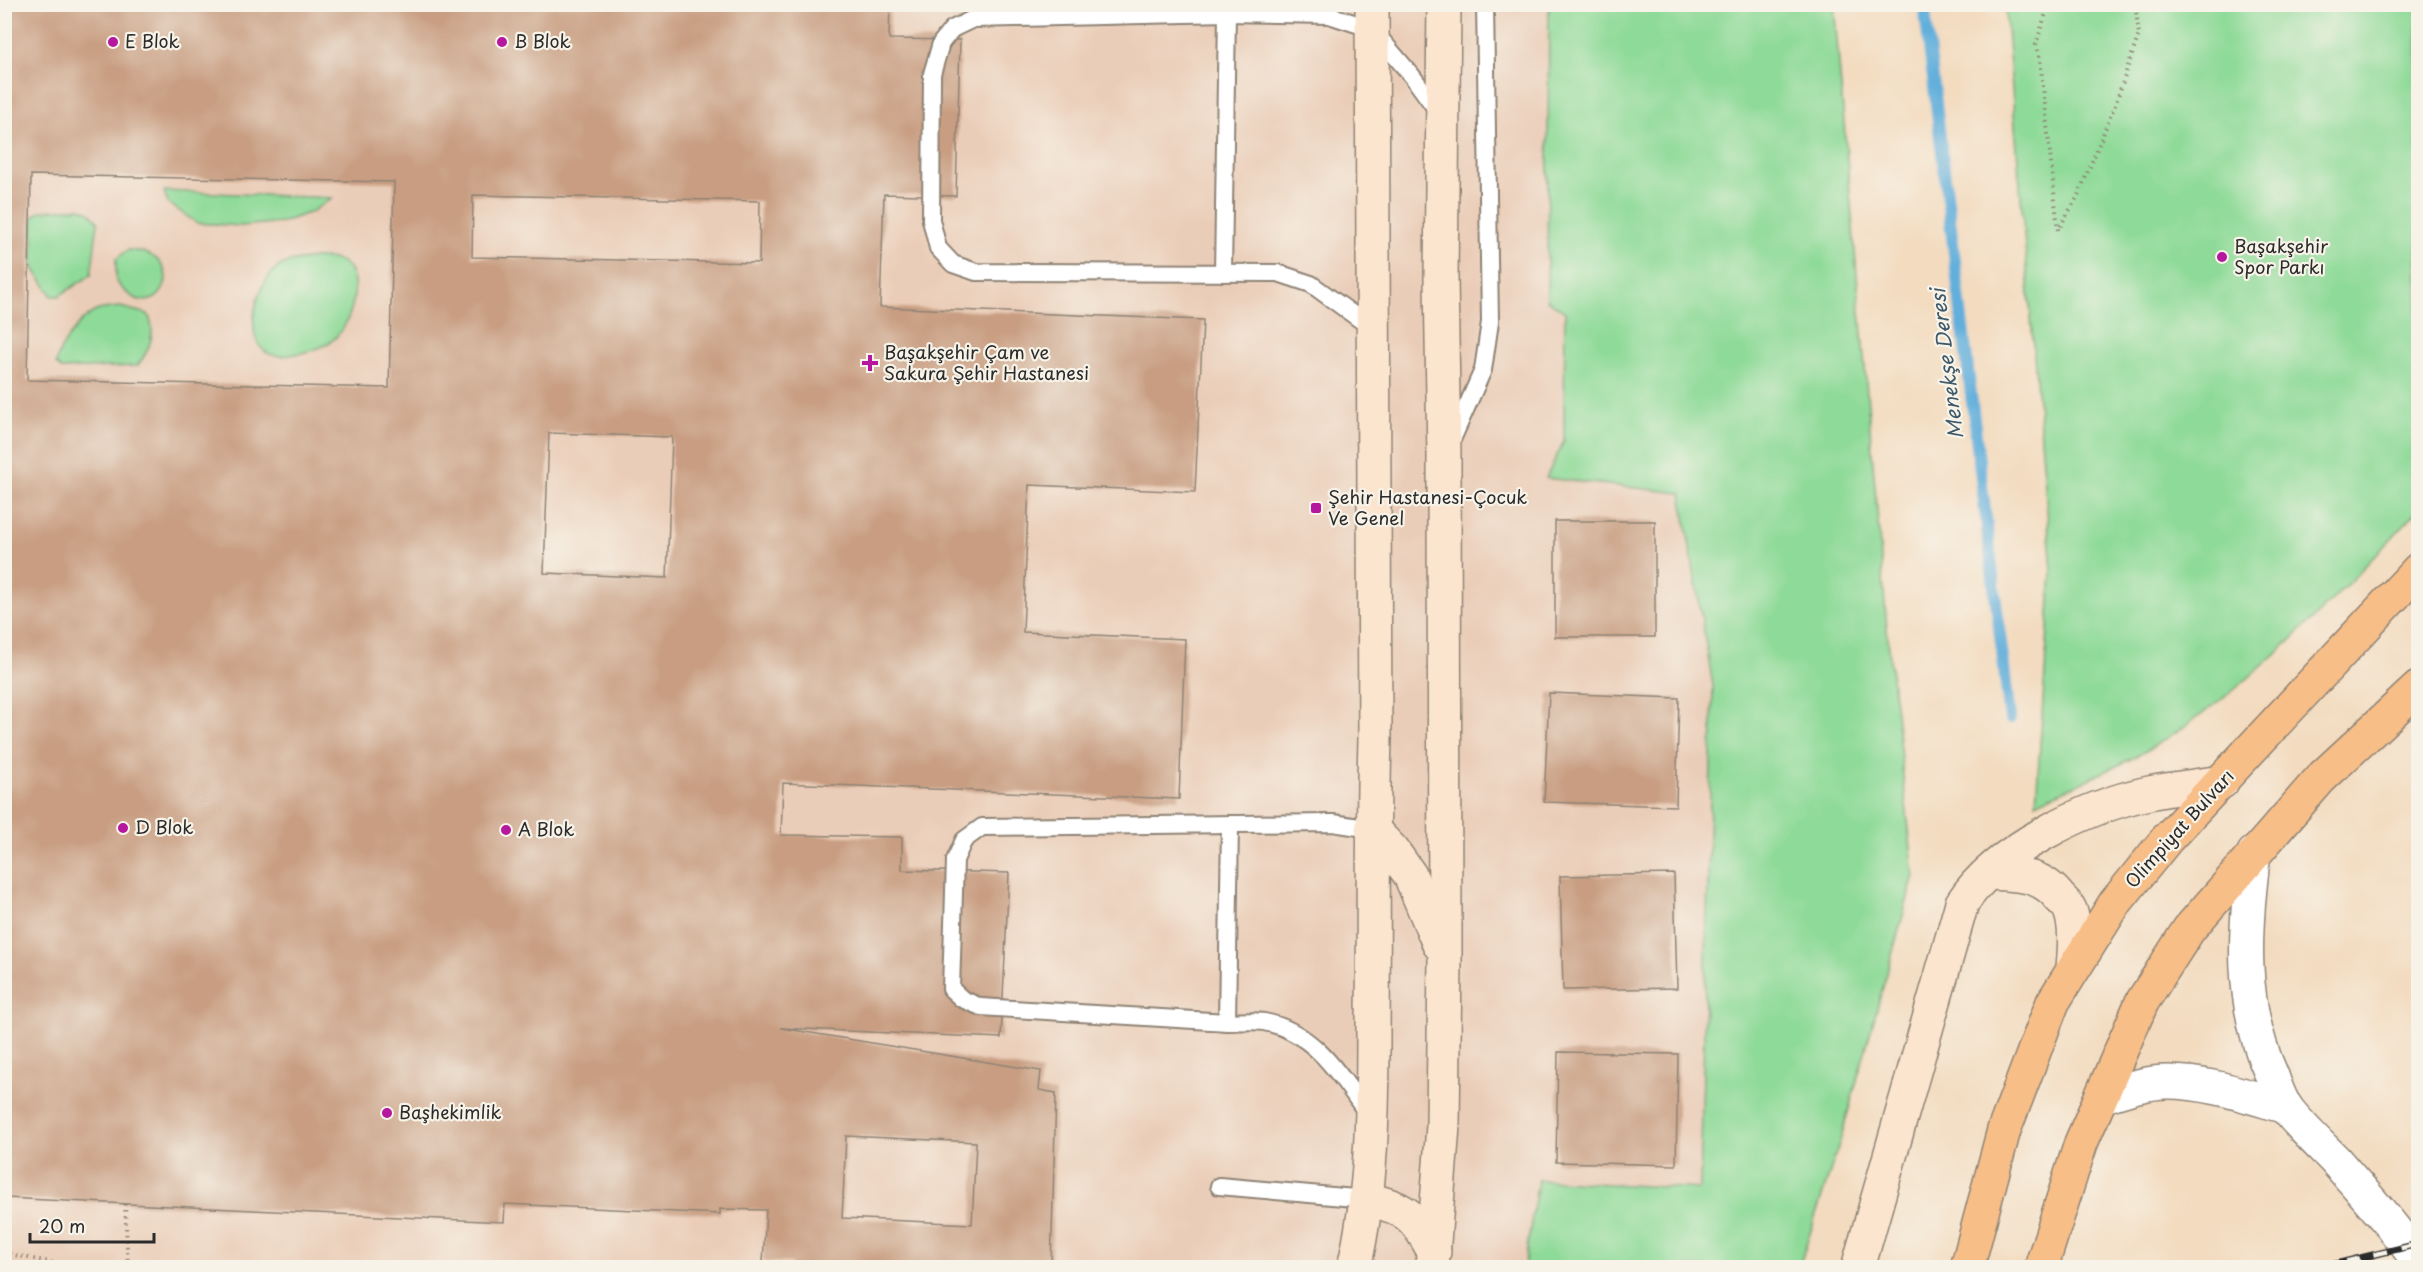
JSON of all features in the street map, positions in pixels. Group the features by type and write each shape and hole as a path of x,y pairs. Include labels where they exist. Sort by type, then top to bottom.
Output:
{"main road":[{"name":"Olimpiyat Bulvarı","path":"1967,1268 2004,1130 2053,1002 2115,903 2167,839 2418,570"},
{"path":"2041,1268 2081,1143 2142,1002 2189,929 2321,778 2418,688"}],"street":[{"path":"1433,1260 1443,1126 1445,960 1444,456 1441,279 1444,4"},
{"path":"1357,1256 1366,1198 1373,1121 1372,829 1375,739 1372,16"},
{"path":"1858,1268 1962,903 1973,886 2025,846 2104,806 2148,793 2222,782"},
{"path":"1372,829 1393,851 1410,875 1445,960"},
{"path":"2254,853 2247,910 2247,987 2253,1022 2264,1059 2286,1107 2385,1218 2418,1261"},
{"path":"1988,873 2021,875 2040,880 2058,894 2071,911 2074,932 2073,969"},
{"path":"2101,1097 2134,1086 2167,1082 2201,1085 2286,1107"},
{"path":"1366,1198 1389,1204 1412,1216 1423,1231 1433,1260"}],"lane":[{"path":"1444,456 1483,370 1490,322 1485,4"},
{"path":"1373,329 1311,284 1278,273 976,272 953,264 938,249 931,219 932,74 942,43 952,28 973,19 1227,13 1372,16 1444,122"},
{"path":"1224,273 1227,13"},
{"path":"1372,829 1333,823 982,827 964,840 956,860 951,989 962,999 981,1007 1227,1022 1264,1022 1296,1034 1328,1059 1373,1121"},
{"path":"1227,1022 1230,824"},
{"path":"1219,1186 1366,1198"}],"path":[{"path":"2049,4 2036,44 2040,58 2058,230 2078,196 2115,105 2139,34 2135,4"},
{"path":"125,1204 128,1268"},
{"path":"4,1253 80,1268"}],"shaded area":[{"name":"Başakşehir Çam ve Sakura Şehir Hastanesi","path":"5,5 1687,5 1784,1180 1623,1268 5,1268"}],"green space":[{"path":"1549,5 1834,5 1888,640 1914,876 1840,1141 1799,1267 1524,1267 1538,1180 1700,1189 1713,686 1681,493 1546,478 1564,441 1565,312 1547,300"},
{"name":"Başakşehir Spor Parkı","path":"2005,5 2418,5 2418,510 2325,607 2260,668 2225,697 2189,724 2137,756 2036,803 2052,571"},
{"path":"164,191 332,198 311,212 283,222 241,226 197,223 168,203"},
{"path":"81,208 91,213 98,222 91,275 59,296 52,296 33,267 33,217 41,211"},
{"path":"128,250 149,255 161,264 166,276 164,288 156,297 145,301 131,296 116,281 116,259"},
{"path":"315,258 338,260 346,264 353,275 353,303 346,322 332,341 319,348 282,356 268,353 259,345 254,332 257,302 263,287 270,274 280,266 293,261"},
{"path":"120,307 148,314 151,321 151,341 137,366 61,369 56,364 65,342 83,320 98,310"}],"building":[{"path":"5,4 890,4 889,39 960,40 956,196 884,194 880,307 1203,320 1195,492 1029,485 1023,632 1185,639 1179,799 783,783 781,835 902,837 902,870 1009,873 1001,1038 781,1028 1041,1071 1039,1090 1056,1093 1051,1268 791,1268 791,1263 763,1262 766,1210 720,1209 720,1214 505,1204 504,1222 5,1198","holes":["31,175 394,182 389,388 27,380","473,195 760,201 759,263 472,257","549,433 672,437 667,578 544,573","846,1136 976,1142 972,1224 842,1218"]},
{"path":"1555,521 1655,521 1655,637 1555,637"},
{"path":"1549,693 1679,698 1676,806 1544,802"},
{"path":"1674,874 1677,988 1563,990 1560,876"},
{"path":"1558,1052 1678,1054 1676,1165 1556,1162"}],"waterway":[{"name":"Menekşe Deresi","path":"1924,4 2010,718"}],"railway":[{"path":"2319,1268 2418,1244"}],"place":[{"name":"E Blok","path":"113,42"},
{"name":"B Blok","path":"502,42"},
{"name":"Başakşehir Spor Parkı","path":"2222,257"},
{"name":"Başakşehir Çam ve Sakura Şehir Hastanesi","path":"870,363"},
{"name":"Şehir Hastanesi-Çocuk Ve Genel","path":"1316,508"},
{"name":"D Blok","path":"123,828"},
{"name":"A Blok","path":"506,830"},
{"name":"Başhekimlik","path":"387,1113"}]}
